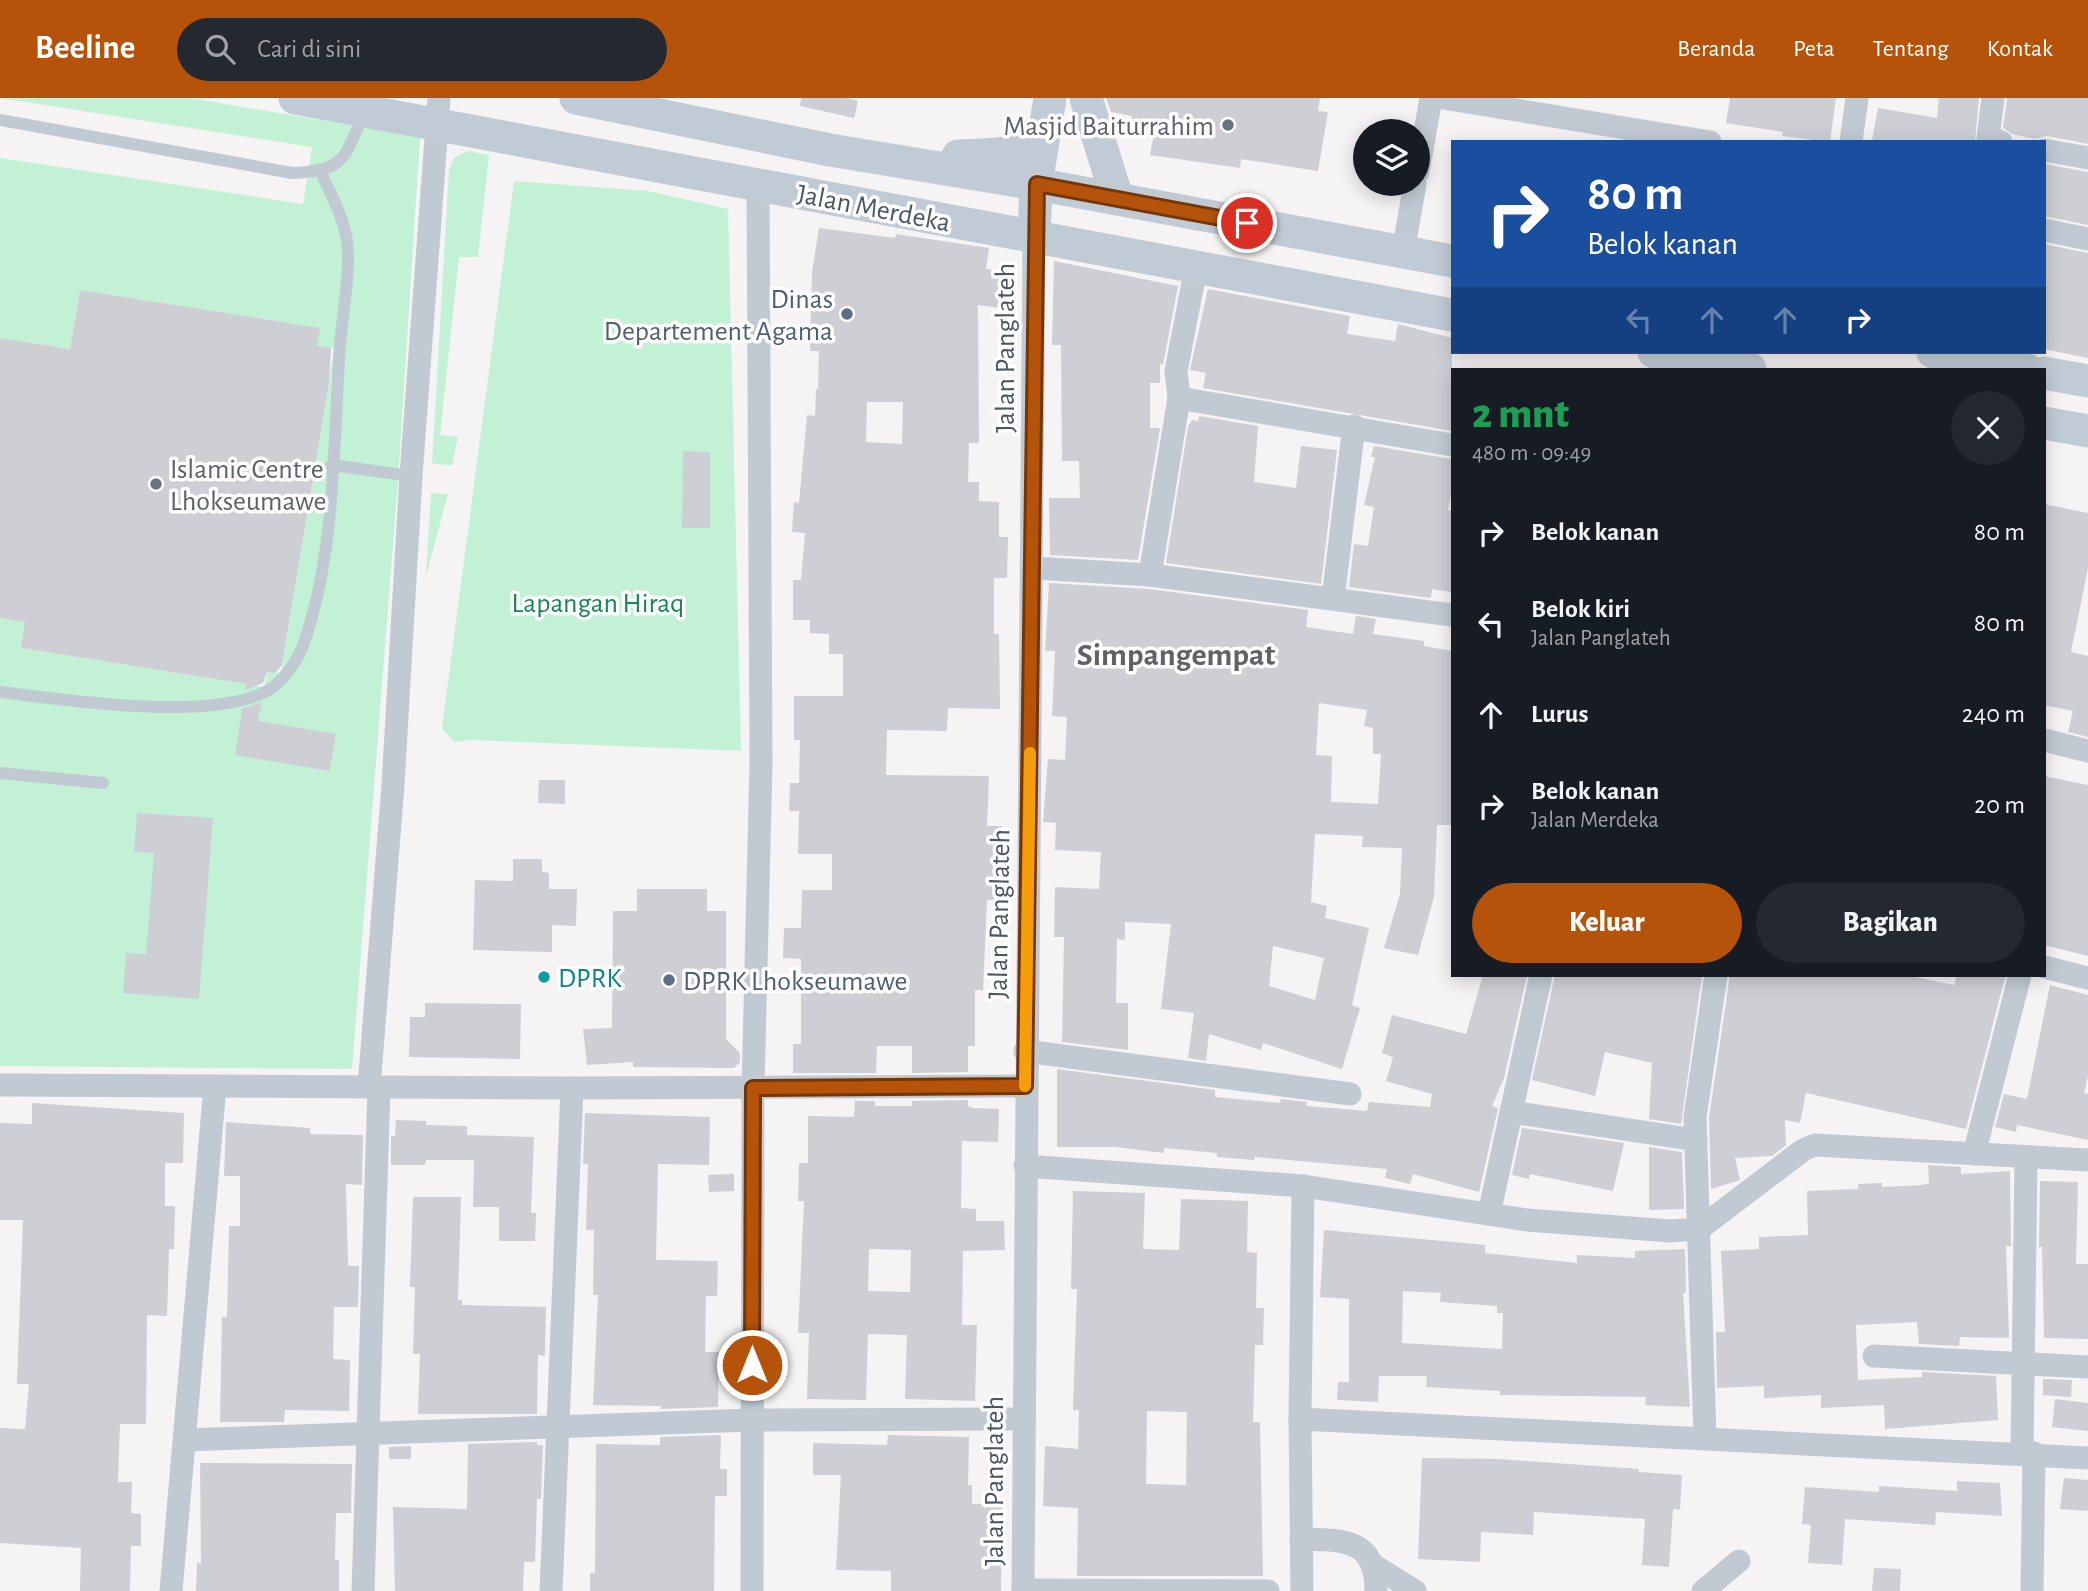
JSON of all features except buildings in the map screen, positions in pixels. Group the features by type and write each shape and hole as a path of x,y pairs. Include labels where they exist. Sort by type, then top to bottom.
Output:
{"main road":[{"name":"Jalan Merdeka","path":"295,98 364,111 439,111 758,185 1451,315"},
{"name":"Jalan Merdeka","path":"576,98 830,150 1117,198 1451,261"},
{"path":"1034,238 1037,184 1050,98"},
{"path":"1086,98 1117,198"},
{"path":"830,150 909,155 999,155 1025,150 1042,142"},
{"path":"1665,354 1744,368"},
{"path":"1944,354 2021,368"},
{"path":"2046,373 2088,381"},
{"path":"2046,423 2088,431"}],"street":[{"path":"1427,119 1431,98"},
{"path":"1443,98 1698,140"},
{"path":"1851,140 1857,98"},
{"path":"1993,98 1988,138 1994,140"},
{"path":"363,1591 369,1434 374,1087 411,477 439,111"},
{"path":"2046,150 2088,158"},
{"path":"752,1591 753,1088 761,764 758,185"},
{"path":"1403,252 1413,196"},
{"path":"2046,230 2088,239"},
{"name":"Jalan Panglateh","path":"1023,1591 1025,1051 1034,568 1034,238"},
{"path":"1150,575 1179,398 1176,371 1196,268"},
{"path":"1179,398 1451,445"},
{"path":"1333,599 1354,426"},
{"path":"1034,568 1150,575 1451,615"},
{"path":"2046,740 2088,751"},
{"path":"2046,968 2088,978"},
{"path":"1489,1214 1541,977"},
{"path":"1705,1438 1695,1117 1716,977"},
{"path":"1974,1154 2019,977"},
{"path":"1025,1051 1350,1094"},
{"path":"0,1085 572,1088 1025,1086"},
{"path":"171,1591 215,1086"},
{"path":"551,1591 572,1088"},
{"path":"1511,1112 1696,1140"},
{"path":"1025,1166 1303,1186 1489,1214 1657,1230 1699,1229 1803,1150 1815,1145 2088,1160"},
{"path":"2026,1157 2023,1364 2032,1591"},
{"path":"1302,1591 1300,1419 1303,1186"},
{"path":"1874,1356 2088,1367"},
{"path":"185,1440 752,1420 1022,1419"},
{"path":"1300,1419 2088,1458"},
{"path":"1301,1539 1343,1539 1362,1547 1373,1565 1376,1591"},
{"path":"1703,1591 1739,1561"},
{"path":"1373,1565 1415,1591"},
{"path":"1023,1591 1268,1591"}],"lane":[{"path":"0,120 292,173 321,172 335,166 346,153 364,111"},
{"path":"0,692 137,707 200,705 236,700 268,690 290,668 302,647 316,595 327,532 347,241 321,172"},
{"path":"331,465 411,477"},
{"path":"0,773 103,783"}],"green space":[{"path":"0,98 190,98 420,137 398,480 352,1069 0,1066 0,618 25,622 21,648 264,687 267,672 281,673 334,349 317,346 319,328 80,290 70,349 0,338 0,158 303,204 312,147"},
{"path":"467,151 489,155 478,257 459,257 440,435 458,437 452,465 432,464 449,170 454,158"},
{"name":"Lapangan Hiraq","path":"514,181 648,191 728,209 741,751 470,740 454,742 442,728"},
{"path":"431,493 448,494 426,576"}],"slow traffic":[{"path":"1025,1086 1030,753"}],"place":[{"name":"Masjid Baiturrahim","path":"1228,125"},
{"name":"Dinas Departement Agama","path":"847,314"},
{"name":"Islamic Centre Lhokseumawe","path":"156,484"},
{"name":"DPRK","path":"544,977"},
{"name":"DPRK Lhokseumawe","path":"669,980"}],"district":[{"name":"Simpangempat","path":"1176,654"}],"route":[{"path":"752,1365 753,1088 1025,1086 1034,568 1034,238 1037,184 1247,223"}]}
